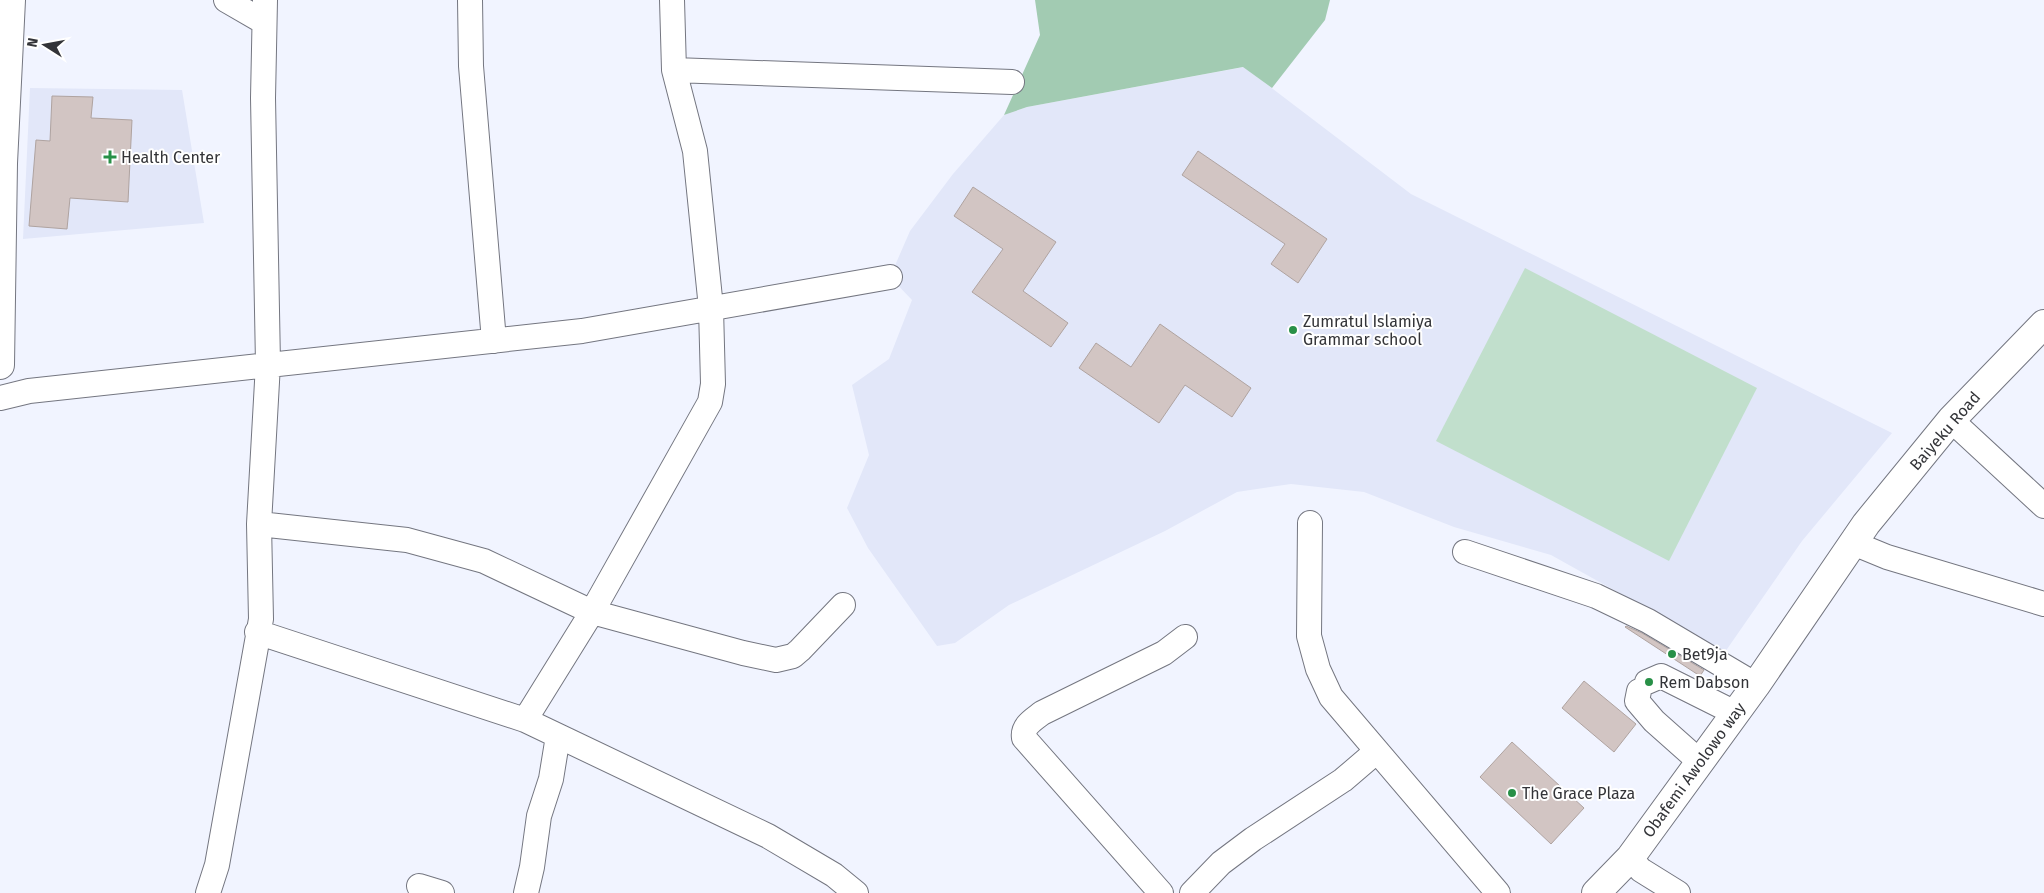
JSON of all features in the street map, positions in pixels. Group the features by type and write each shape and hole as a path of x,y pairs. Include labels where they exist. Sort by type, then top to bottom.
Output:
{"main road":[{"path":"0,365 1,163 11,0"},
{"name":"Baiyeku Road","path":"1853,543 1951,420 2044,324"},
{"name":"Obafemi Awolowo way","path":"1596,893 1630,858 1756,685 1853,543"}],"street":[{"path":"208,893 217,865 257,632 261,619 259,524 268,364 264,11 226,0"},
{"path":"470,0 471,66 494,341"},
{"path":"525,720 592,612 710,402 713,384 711,308 695,151 674,70 672,0"},
{"path":"674,70 1012,82"},
{"path":"0,398 28,391 582,332 890,277"},
{"path":"1951,420 2044,506"},
{"path":"1310,523 1309,636 1331,697 1498,893"},
{"path":"259,524 407,540 484,561 592,612 743,653 776,660 793,656 843,604"},
{"path":"1853,543 1887,557 2044,604"},
{"path":"1465,552 1596,596 1648,621 1756,685"},
{"path":"257,632 525,720 768,836 834,875 856,893"},
{"path":"1161,893 1024,738 1023,732 1024,728 1042,713 1164,653 1185,637"},
{"path":"1699,761 1648,715 1637,701 1643,687 1661,676 1735,713"},
{"path":"526,893 532,867 539,816 551,779 558,736"},
{"path":"1192,893 1222,863 1253,839 1343,780 1377,751"},
{"path":"1630,858 1641,870 1678,893"},
{"path":"419,886 442,893"}],"shaded area":[{"name":"Zumratul Islamiya Grammar school","path":"1244,67 1411,194 1892,433 1802,541 1725,652 1551,555 1454,527 1364,492 1291,484 1237,492 1165,531 1009,605 955,643 937,646 868,548 847,508 869,455 852,385 889,359 912,300 890,277 910,231 953,174 1004,115 1027,107"},
{"name":"Health Center","path":"30,88 182,90 204,223 23,239"}],"green space":[{"path":"1035,0 1330,0 1325,20 1272,88 1243,67 1027,107 1004,115 1040,35"},
{"path":"1525,268 1757,388 1669,561 1436,441"}],"building":[{"path":"52,96 93,97 91,118 132,120 128,202 70,198 67,229 29,226 36,140 50,141"},
{"path":"1198,151 1327,239 1298,283 1271,264 1285,244 1182,175"},
{"path":"973,187 1056,242 1023,291 1068,323 1051,347 972,292 1003,249 954,216"},
{"path":"1160,324 1251,388 1232,417 1185,385 1159,423 1079,368 1096,343 1131,367"},
{"path":"1626,626 1642,633 1704,670 1700,676"},
{"path":"1584,681 1636,724 1614,752 1562,708"},
{"name":"The Grace Plaza","path":"1512,742 1584,808 1551,844 1480,777"}],"place":[{"name":"Health Center","path":"110,157"},
{"name":"Zumratul Islamiya Grammar school","path":"1293,330"},
{"name":"Bet9ja","path":"1672,654"},
{"name":"Rem Dabson","path":"1649,682"},
{"name":"The Grace Plaza","path":"1512,793"}]}
